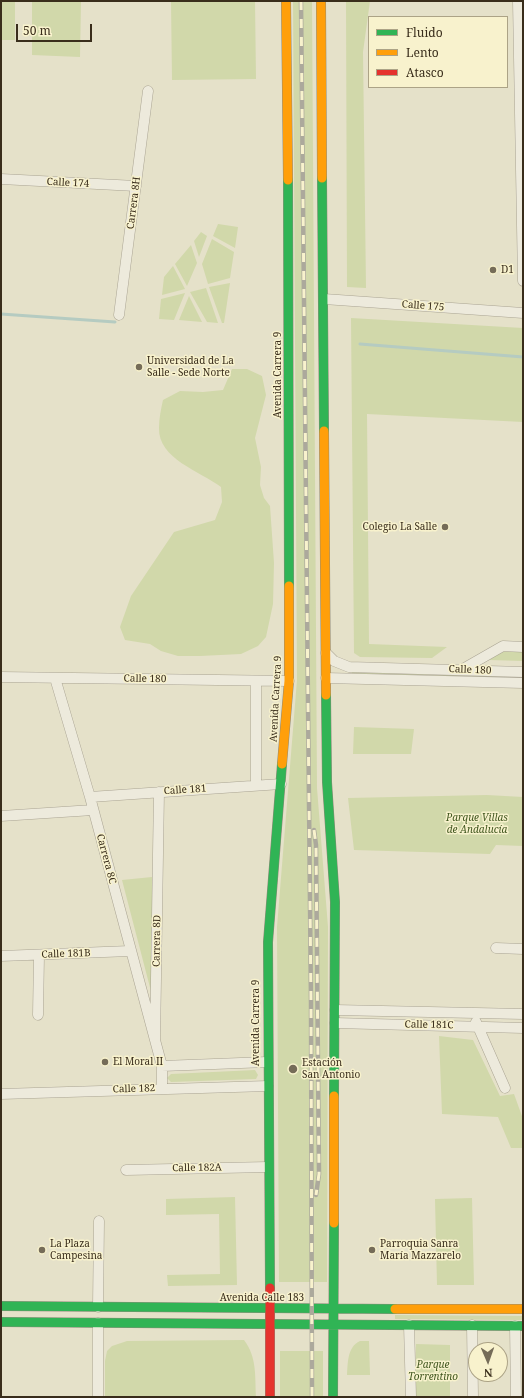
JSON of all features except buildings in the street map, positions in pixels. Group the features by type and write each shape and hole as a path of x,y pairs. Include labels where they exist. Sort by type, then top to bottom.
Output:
{"main road":[{"name":"Avenida Carrera 9","path":"270,1397 268,918 289,681 289,346 286,1"},
{"path":"321,1 327,782 335,902 333,1397"},
{"name":"Avenida Calle 183","path":"1,1306 269,1309 523,1309"},
{"path":"1,1322 519,1326"}],"street":[{"path":"518,1 523,281"},
{"name":"Carrera 8H","path":"119,315 148,91"},
{"name":"Calle 174","path":"1,179 136,186"},
{"name":"Calle 175","path":"324,299 523,313"},
{"path":"460,670 503,646 523,647"},
{"name":"Calle 180","path":"326,653 334,661 349,667 523,672"},
{"name":"Calle 180","path":"1,677 289,681"},
{"name":"Carrera 8C","path":"55,678 90,797 155,1040"},
{"name":"Calle 180","path":"326,678 523,684"},
{"path":"256,680 256,785"},
{"name":"Calle 181","path":"90,797 281,784"},
{"name":"Carrera 8D","path":"159,792 155,1040 162,1066 162,1088"},
{"path":"1,816 93,810"},
{"path":"496,948 523,949"},
{"name":"Calle 181B","path":"1,956 130,951"},
{"path":"38,1015 39,955"},
{"name":"Calle 181C","path":"335,1010 523,1014"},
{"path":"472,1013 505,1088"},
{"name":"Calle 181C","path":"335,1023 523,1028"},
{"path":"162,1066 268,1062"},
{"name":"Calle 182","path":"1,1094 268,1086"},
{"name":"Calle 182A","path":"126,1170 268,1167"},
{"path":"98,1307 99,1221"},
{"path":"98,1323 98,1397"},
{"path":"409,1325 411,1397"},
{"path":"472,1326 473,1397"},
{"path":"516,1397 519,1326"}],"green space":[{"path":"1,1 15,1 15,40 1,40"},
{"path":"171,1 255,1 256,79 172,80"},
{"path":"293,1 312,1 317,788 328,927 327,1282 279,1282 277,927 297,680"},
{"path":"346,1 370,1 363,52 366,288 347,287"},
{"path":"32,2 81,2 80,57 32,55"},
{"path":"218,224 238,227 235,248 213,236"},
{"path":"201,232 207,236 199,257 194,241"},
{"path":"212,239 234,252 230,278 208,284 202,264"},
{"path":"191,245 197,263 187,286 175,264"},
{"path":"173,266 185,289 162,295 164,277"},
{"path":"230,283 224,323 222,323 209,287"},
{"path":"206,288 218,323 207,322 190,292"},
{"path":"185,293 174,320 159,319 161,299"},
{"path":"189,296 202,322 179,320"},
{"path":"351,318 523,328 523,422 367,414 369,644 447,647 432,658 360,657 354,653"},
{"path":"232,369 247,369 262,376 266,395 255,438 261,467 260,485 264,498 270,506 274,563 273,604 266,637 258,646 241,654 178,656 161,651 150,644 125,640 120,627 131,596 174,532 215,520 222,502 221,487 182,463 165,448 161,439 159,428 163,400 180,391 203,392 223,390"},
{"path":"504,650 523,651 523,661 489,660"},
{"path":"352,671 523,676 523,680 352,675"},
{"path":"354,727 414,729 411,754 353,754"},
{"name":"Parque Villas de Andalucía","path":"487,795 523,797 523,846 496,845 490,854 354,850 348,798"},
{"path":"152,877 153,999 122,880"},
{"path":"439,1036 473,1040 500,1096 514,1094 523,1119 523,1148 511,1148 498,1117 442,1114"},
{"path":"255,1070 258,1075 256,1079 171,1082 167,1078 171,1074"},
{"path":"235,1197 237,1285 168,1286 167,1275 220,1274 219,1214 166,1215 166,1199"},
{"path":"472,1198 474,1285 437,1285 435,1199"},
{"path":"395,1315 523,1316 523,1320 395,1319"},
{"path":"244,1340 253,1360 256,1397 105,1397 105,1361 107,1351 112,1346 127,1341"},
{"path":"360,1341 369,1341 370,1375 347,1375 350,1351"},
{"name":"Parque Torrentino","path":"416,1344 450,1345 450,1397 415,1397"},
{"path":"280,1351 323,1351 323,1397 280,1397"}],"waterway":[{"path":"1,314 115,322"},
{"path":"360,344 523,357"}],"railway":[{"path":"301,1 311,1002 312,1397"},
{"path":"314,830 316,845 319,1174 316,1195"}],"traffic: fast":[{"path":"322,178 324,431"},
{"path":"288,180 289,586"},
{"path":"326,695 327,782 335,902 334,1096"},
{"path":"270,1288 268,942 282,764"},
{"path":"333,1397 334,1223"},
{"path":"1,1306 395,1309"},
{"path":"1,1322 523,1326"}],"traffic: slow":[{"path":"286,1 288,180"},
{"path":"321,1 322,178"},
{"path":"324,431 326,695"},
{"path":"282,764 289,681 289,586"},
{"path":"334,1096 334,1223"},
{"path":"395,1309 523,1309"}],"traffic: jam":[{"path":"270,1288 270,1397"}],"place":[{"name":"D1","path":"493,270"},
{"name":"Universidad de La Salle - Sede Norte","path":"139,367"},
{"name":"Colegio La Salle","path":"445,527"},
{"name":"El Moral II","path":"105,1062"},
{"name":"Estación San Antonio","path":"293,1069"},
{"name":"La Plaza Campesina","path":"42,1250"},
{"name":"Parroquia Sanra María Mazzarelo","path":"372,1250"}]}
